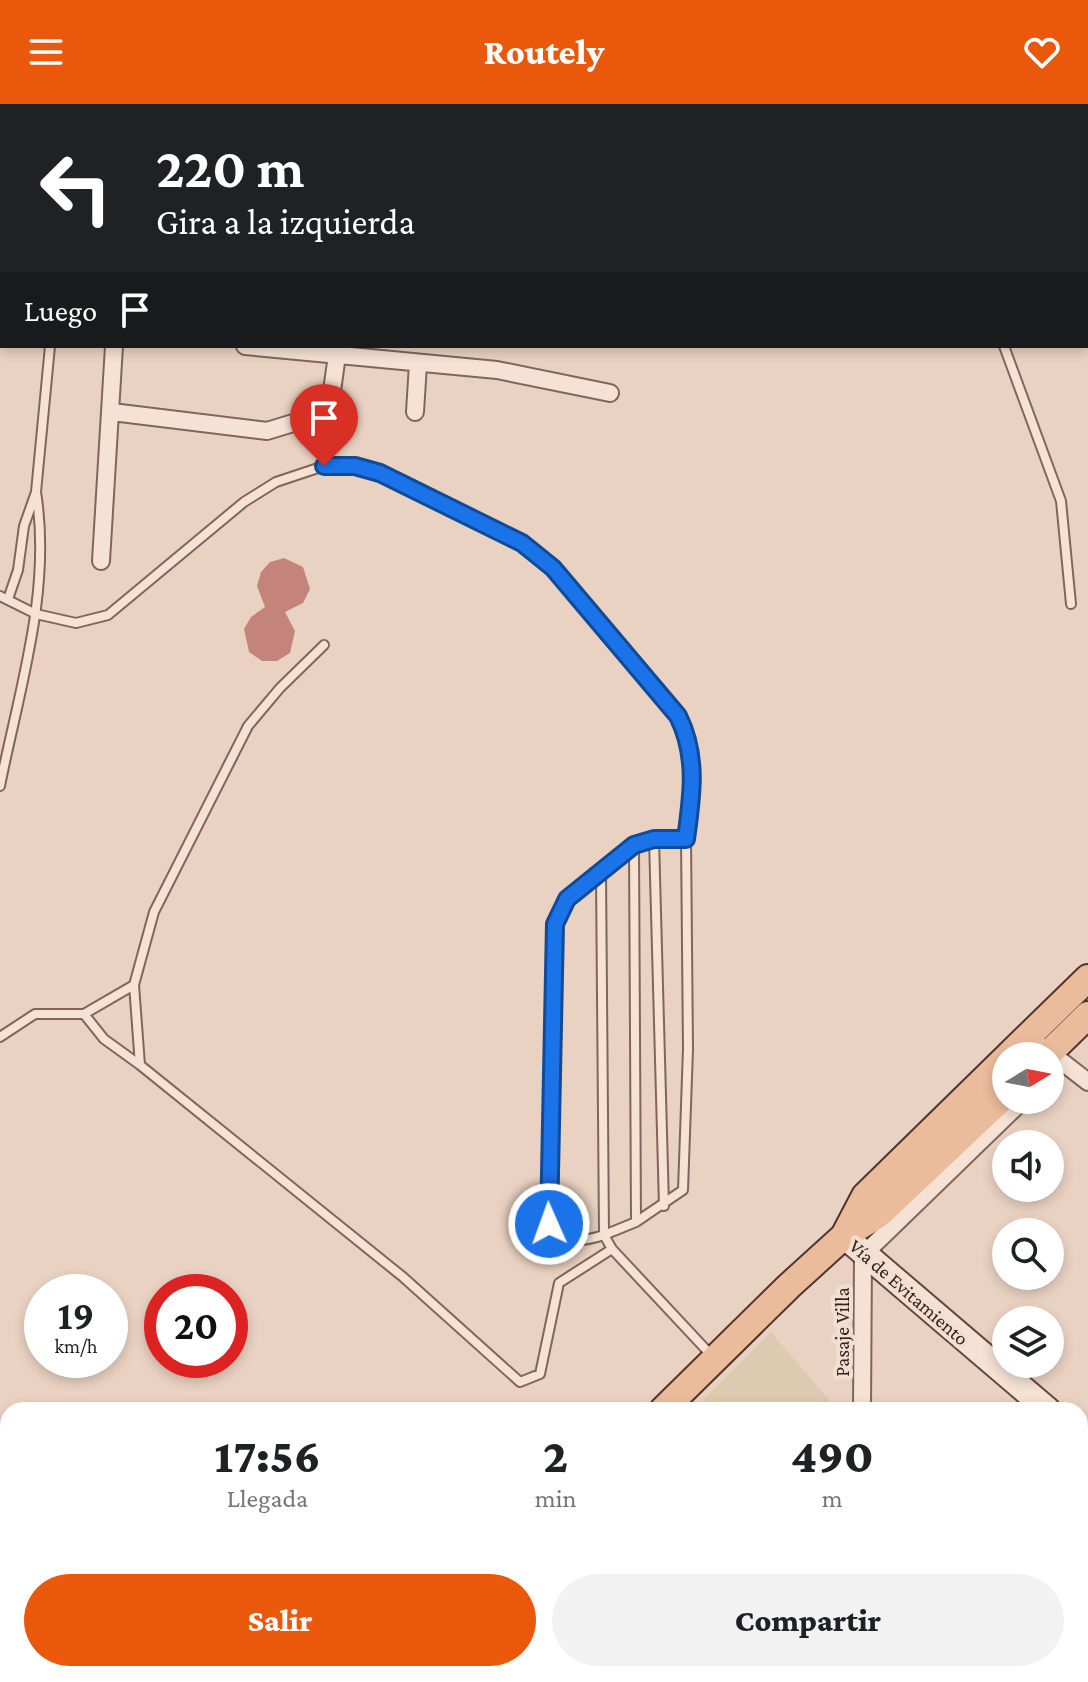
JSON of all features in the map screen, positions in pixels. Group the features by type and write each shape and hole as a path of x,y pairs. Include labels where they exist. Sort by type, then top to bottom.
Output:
{"main road":[{"path":"1022,1042 1088,978"},
{"path":"1064,1044 1088,1015"},
{"path":"844,1236 865,1196 992,1072"},
{"path":"671,1402 844,1236 879,1214 992,1107"},
{"name":"Vía de Evitamiento","path":"844,1236 1038,1402"}],"street":[{"path":"101,561 114,348"},
{"path":"282,348 338,351 418,364 497,370 610,393"},
{"path":"112,412 267,431 329,412 338,351"},
{"path":"415,412 418,364"},
{"path":"1029,1035 1035,1042"},
{"path":"1064,1068 1088,1082"},
{"path":"863,1255 1009,1114"},
{"name":"Pasaje Villa","path":"862,1402 863,1255"}],"lane":[{"path":"50,348 36,492 24,526 18,570 4,598 36,614 76,623 108,615 244,502 276,482 324,466 355,466 380,473 522,543 553,568 678,716 688,736 693,761 686,839 687,1163 683,1190 664,1206 636,1222 579,1243 560,1236 549,1224 547,1200 555,924 567,899 634,845 654,839 686,839"},
{"path":"1005,348 1061,501 1071,604"},
{"path":"0,786 4,740 36,614 41,525 36,492"},
{"path":"140,1065 134,985 154,912 248,726 280,688 324,645"},
{"path":"654,839 664,1206"},
{"path":"634,845 636,1222"},
{"path":"601,873 604,1235 612,1249 714,1358"},
{"path":"0,1037 35,1014 84,1014 134,985"},
{"path":"84,1014 104,1039 355,1237 520,1382 540,1374 559,1283 612,1249"}],"shaded area":[{"path":"771,1332 829,1400 829,1402 701,1402"}],"building":[{"path":"284,558 303,567 310,589 303,603 285,612 295,631 290,653 277,661 262,661 249,652 244,629 251,617 265,607 257,586 261,572 270,562"}],"route":[{"path":"324,466 355,466 380,473 522,543 553,568 678,716 688,736 693,761 686,839 654,839 634,845 567,899 555,924 547,1200 549,1224"}]}
